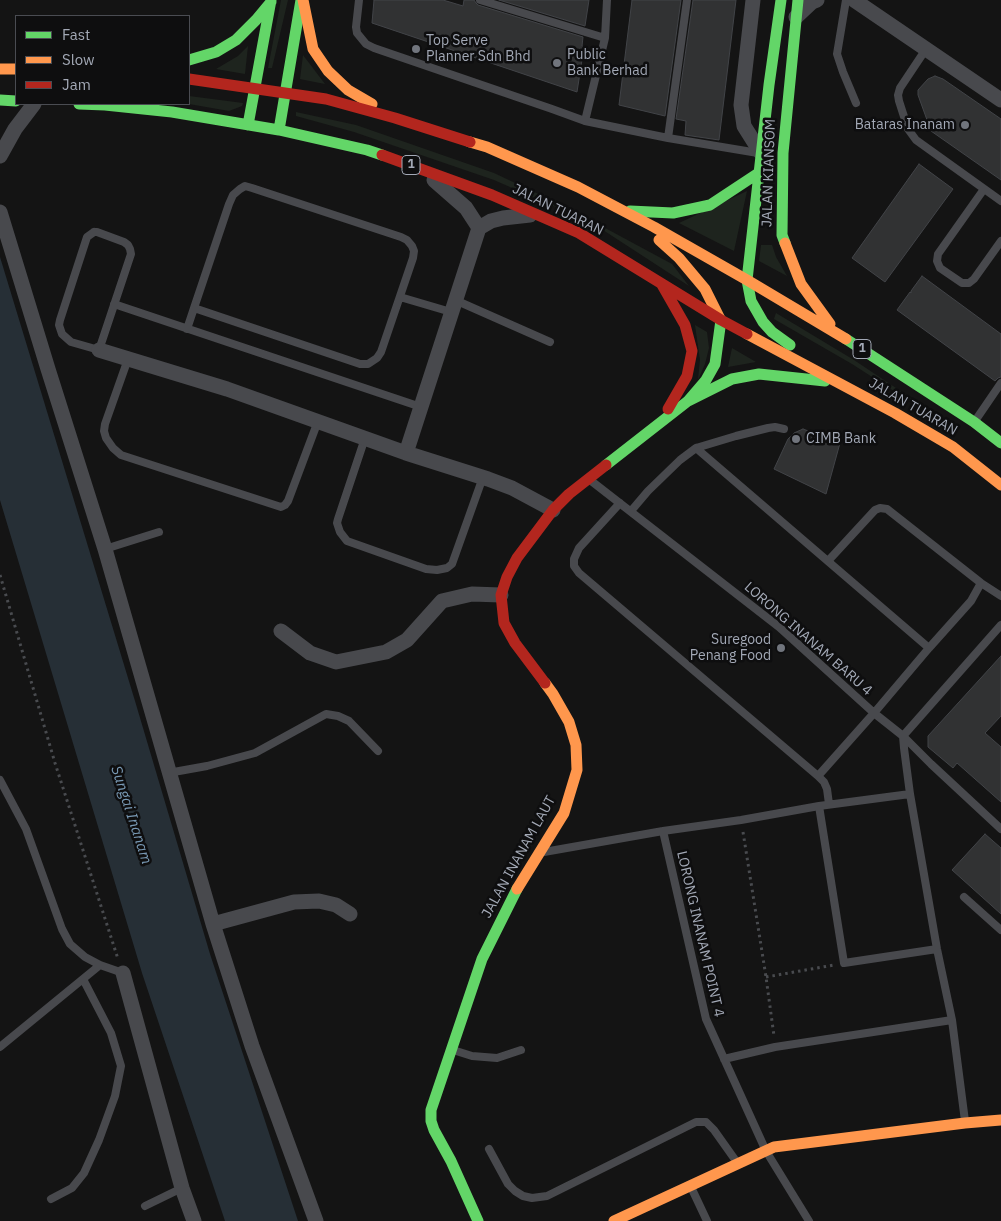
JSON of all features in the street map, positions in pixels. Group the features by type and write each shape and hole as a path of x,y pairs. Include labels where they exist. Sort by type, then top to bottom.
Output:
{"main road":[{"path":"279,130 302,0"},
{"path":"302,0 313,49 328,71 348,90 395,118"},
{"name":"JALAN KIANSOM","path":"747,280 769,85 781,0"},
{"name":"JALAN KIANSOM","path":"798,0 783,153 782,235 801,284 837,333"},
{"path":"190,60 216,52 236,40 256,20 271,1"},
{"path":"248,125 271,1"},
{"path":"0,69 15,69"},
{"name":"JALAN TUARAN","path":"190,79 326,99 395,118 487,147 578,187 626,211 837,333 974,422 1001,443"},
{"path":"0,100 15,101"},
{"name":"JALAN TUARAN","path":"105,105 172,112 279,130 367,150 492,195 579,233 721,320 895,413 953,447 1001,485"},
{"path":"626,211 673,213 710,204 760,172"},
{"path":"626,211 679,258 705,289 721,320"},
{"path":"747,280 751,301 763,322 772,332 837,382"},
{"name":"JALAN INANAM LAUT","path":"660,424 687,376 692,351 685,325 661,283"},
{"name":"JALAN INANAM LAUT","path":"474,1218 451,1162 434,1130 431,1121 431,1110 482,959 514,893 564,813 577,770 576,746 569,722 553,694 514,643 504,623 501,595 507,577 517,558 553,510 570,494 688,401 706,380 715,364 721,320"},
{"path":"688,401 732,379 759,374 837,382"},
{"path":"614,1221 774,1147 1001,1120"}],"street":[{"path":"753,0 741,105 744,126 762,154"},
{"path":"796,17 812,2 817,0"},
{"path":"854,0 1001,100"},
{"path":"0,156 15,129 33,105"},
{"path":"417,167 466,208 478,228"},
{"path":"0,212 104,549 212,924 252,1046 316,1221"},
{"path":"406,453 478,228 491,221 503,218 538,215"},
{"path":"99,350 227,389 406,453 483,477 512,488 553,510"},
{"path":"281,631 310,653 336,662 386,652 407,640 442,601 472,594 501,595"},
{"path":"212,924 294,902 319,901 336,905 350,914"},
{"path":"122,973 182,1188 194,1221"}],"lane":[{"path":"359,0 357,33 366,44 374,48 585,121 762,154"},
{"path":"480,0 606,38"},
{"path":"585,121 606,38 607,0"},
{"path":"668,138 687,0"},
{"path":"846,0 837,54 856,103"},
{"path":"926,49 900,88 898,95 908,129 916,140 1001,201"},
{"path":"187,329 194,308 229,204 233,195 245,186 392,234 407,240 414,251 381,352 373,362 368,364 360,364 194,308"},
{"path":"984,189 938,254 937,262 940,268 962,283 968,283 974,279 1001,241"},
{"path":"94,232 124,242 128,245 131,254 99,350 71,342 62,334 59,326 87,237 94,232"},
{"path":"400,297 453,306 550,342"},
{"path":"114,304 421,407"},
{"path":"128,359 104,431 106,438 113,448 121,455 281,506 285,505 288,501 318,422"},
{"path":"974,422 1001,383"},
{"path":"631,511 648,491 680,460 696,448 768,428 784,429"},
{"path":"365,438 338,520 338,528 347,541 426,569 437,570 447,568 452,564 483,477"},
{"path":"696,448 929,648"},
{"name":"LORONG INANAM BARU 4","path":"589,479 779,627 874,713 903,736 1001,830"},
{"path":"620,503 578,548 574,559 574,566 586,579 818,776 824,782 827,789 829,804"},
{"path":"828,561 875,510 880,508 887,510 981,583 1001,596"},
{"path":"104,549 159,532"},
{"path":"818,776 971,601 981,583"},
{"path":"965,1123 952,1020 937,950 910,794 903,736 1001,624"},
{"path":"168,773 255,754 326,714 338,716 349,721 378,751"},
{"path":"1,784 26,829 62,930 70,944 85,957 122,973"},
{"path":"540,853 829,804 910,794"},
{"path":"819,806 844,963 937,950"},
{"name":"LORONG INANAM POINT 4","path":"663,831 706,1019 766,1151 809,1221"},
{"path":"964,897 1001,930"},
{"path":"0,1047 100,965"},
{"path":"51,1199 72,1188 84,1173 115,1096 121,1066 111,1033 83,980"},
{"path":"724,1059 775,1047 952,1020"},
{"path":"452,1049 472,1056 497,1058 521,1050"},
{"path":"489,1149 508,1184 523,1196 532,1198 547,1196 696,1122 706,1122 714,1130 738,1164"},
{"path":"690,1185 707,1221"},
{"path":"144,1206 182,1188"}],"path":[{"path":"0,575 55,763 122,973"},
{"path":"742,820 775,1047"},
{"path":"766,977 844,963"}],"shaded area":[{"path":"281,0 288,0 272,68 268,68"},
{"path":"248,46 245,74 216,69 238,56"},
{"path":"303,55 325,84 300,79"},
{"path":"190,96 243,103 242,106 229,111 190,104"},
{"path":"296,112 356,125 494,173 568,208 672,264 689,286 603,230 567,212 494,180 354,132 296,116"},
{"path":"747,191 734,251 679,223"},
{"path":"761,245 772,245 776,257 787,276 759,261"},
{"path":"776,313 854,360 923,406 922,409 852,364 774,319"},
{"path":"695,325 707,332 709,348 698,380 700,360"},
{"path":"732,348 756,362 728,367"}],"water":[{"name":"Sungai Inanam","path":"0,257 210,954 298,1221 225,1221 142,973 0,500"}],"building":[{"path":"374,0 443,0 463,6 464,0 474,0 478,5 583,37 582,46 584,47 577,92 372,23"},
{"path":"499,0 589,0 585,26"},
{"path":"632,0 681,0 665,116 619,105"},
{"path":"693,0 736,0 719,140 685,135 686,121 676,119"},
{"name":"Bataras Inanam","path":"935,76 943,79 1001,119 1001,180 931,131 918,95 918,90 928,79"},
{"path":"919,164 953,189 885,282 852,258"},
{"path":"922,276 1001,334 1001,377 995,381 897,310"},
{"path":"803,429 840,443 826,494 774,469 788,439 794,433"},
{"path":"1001,656 1001,716 985,733 1001,747 1001,802 957,763 953,768 928,747 928,736"},
{"path":"985,834 1001,848 1001,914 952,870"}],"traffic: fast":[{"path":"248,125 271,0"},
{"path":"279,130 301,0"},
{"path":"781,0 769,85 747,280 751,301 763,322 772,332 790,345"},
{"path":"785,243 782,235 783,153 798,0"},
{"path":"190,60 216,52 236,40 271,2"},
{"path":"0,100 15,101"},
{"path":"105,105 172,112 279,130 382,155"},
{"path":"630,211 673,213 710,205 760,172"},
{"path":"606,465 688,401 706,380 715,364 721,320"},
{"path":"846,339 974,422 1001,443"},
{"path":"688,401 732,379 759,374 825,381"},
{"path":"478,1221 451,1161 434,1130 431,1121 431,1110 482,959 517,889"}],"traffic: slow":[{"path":"303,0 313,49 328,71 348,90 372,104"},
{"path":"0,69 15,69"},
{"path":"470,142 487,147 578,187 654,227 846,339"},
{"path":"659,240 679,258 705,289 720,319"},
{"path":"785,243 801,284 830,324"},
{"path":"747,334 895,413 953,447 1001,485"},
{"path":"517,889 564,813 577,770 576,745 569,722 545,683"},
{"path":"614,1221 774,1147 1001,1120"}],"traffic: jam":[{"path":"190,79 326,99 395,118 470,142"},
{"path":"382,155 492,195 579,233 747,334"},
{"path":"661,283 685,325 692,351 687,376 668,409"},
{"path":"545,683 515,643 504,623 501,595 507,577 517,558 553,510 569,494 606,465"}],"place":[{"name":"Top Serve Planner Sdn Bhd","path":"416,49"},
{"name":"Public Bank Berhad","path":"557,63"},
{"name":"Bataras Inanam","path":"965,125"},
{"name":"CIMB Bank","path":"796,439"},
{"name":"Suregood Penang Food","path":"781,648"}]}
